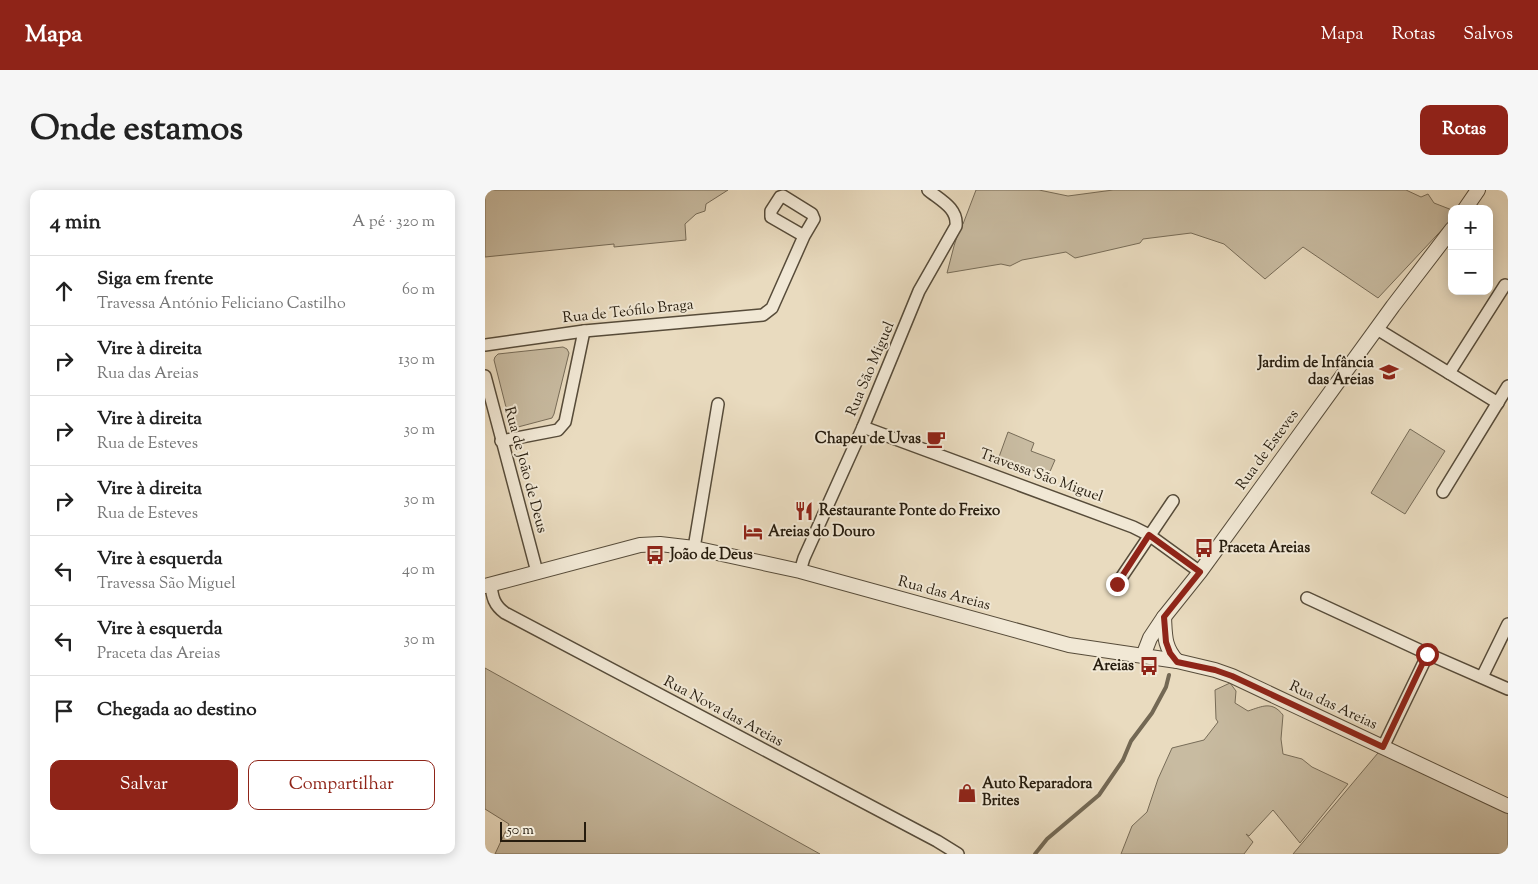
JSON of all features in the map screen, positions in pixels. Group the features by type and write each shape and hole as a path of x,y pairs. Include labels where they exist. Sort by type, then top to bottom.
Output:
{"street":[{"name":"Rua São Miguel","path":"800,570 863,427 919,291 956,226 955,214 949,206 928,190"},
{"path":"1468,205 1478,190"},
{"name":"Rua de Esteves","path":"1148,657 1150,638 1164,617 1200,572 1448,234"},
{"name":"Rua de Teófilo Braga","path":"485,345 584,331 763,315 772,308 804,236"},
{"path":"1449,373 1505,285"},
{"path":"1377,329 1498,403"},
{"path":"501,441 558,430 562,427 565,422 584,331"},
{"name":"Rua de João de Deus","path":"485,376 537,572"},
{"path":"1443,492 1508,386"},
{"path":"694,548 718,404"},
{"name":"Travessa São Miguel","path":"863,427 1108,517 1149,535 1200,572"},
{"path":"1117,584 1173,502"},
{"name":"Rua das Areias","path":"488,585 640,545 660,544 694,548 800,570 1069,645 1148,657 1215,670 1232,676 1508,806"},
{"name":"Rua Nova das Areias","path":"488,585 498,607 505,613 937,841 957,854"},
{"path":"1307,598 1427,654 1508,689"},
{"path":"1164,617 1166,642 1170,653 1177,662"},
{"name":"Rua de Esteves","path":"1107,652 1127,649 1141,641 1164,617"},
{"path":"1482,677 1508,624"},
{"path":"1383,747 1427,654"}],"shaded area":[{"path":"485,190 728,190 706,204 705,211 696,214 685,224 686,240 614,247 614,244 485,257"},
{"path":"976,190 1039,190 1068,196 1113,190 1406,190 1421,197 1428,194 1434,203 1448,208 1448,223 1378,298 1303,247 1265,279 1224,244 1191,233 1143,239 1140,243 1075,258 1066,252 1022,260 1010,266 1001,264 947,273 961,224 963,224"},
{"path":"563,347 569,353 552,418 518,427 513,426 510,423 494,360 495,357 498,354"},
{"path":"1410,429 1445,451 1405,514 1371,493"},
{"path":"1008,432 1034,443 1031,451 1055,460 1048,476 999,457"},
{"path":"485,668 820,854 495,854 509,824 485,809"},
{"path":"1230,683 1236,691 1235,703 1248,711 1263,706 1271,706 1283,715 1281,739 1283,754 1302,759 1312,767 1348,784 1300,843 1273,810 1249,836 1246,834 1253,842 1244,854 1121,854 1132,826 1147,812 1158,779 1172,748 1204,740 1218,722 1216,719 1215,690"},
{"path":"1383,747 1508,806 1508,854 1293,854"}],"waterway":[{"path":"1035,854 1047,839 1099,795 1123,760 1131,741 1152,713 1166,687 1169,675"}],"place":[{"name":"Jardim de Infância das Areias","path":"1389,372"},
{"name":"Chapeu de Uvas","path":"936,439"},
{"name":"Restaurante Ponte do Freixo","path":"804,511"},
{"name":"Areias do Douro","path":"753,532"},
{"name":"Praceta Areias","path":"1204,548"},
{"name":"João de Deus","path":"655,555"},
{"name":"Areias","path":"1149,666"},
{"name":"Auto Reparadora Brites","path":"967,793"}],"route":[{"path":"1117,584 1149,535 1200,572 1164,617 1166,642 1170,653 1177,662 1215,670 1232,676 1383,747 1427,654"}]}
